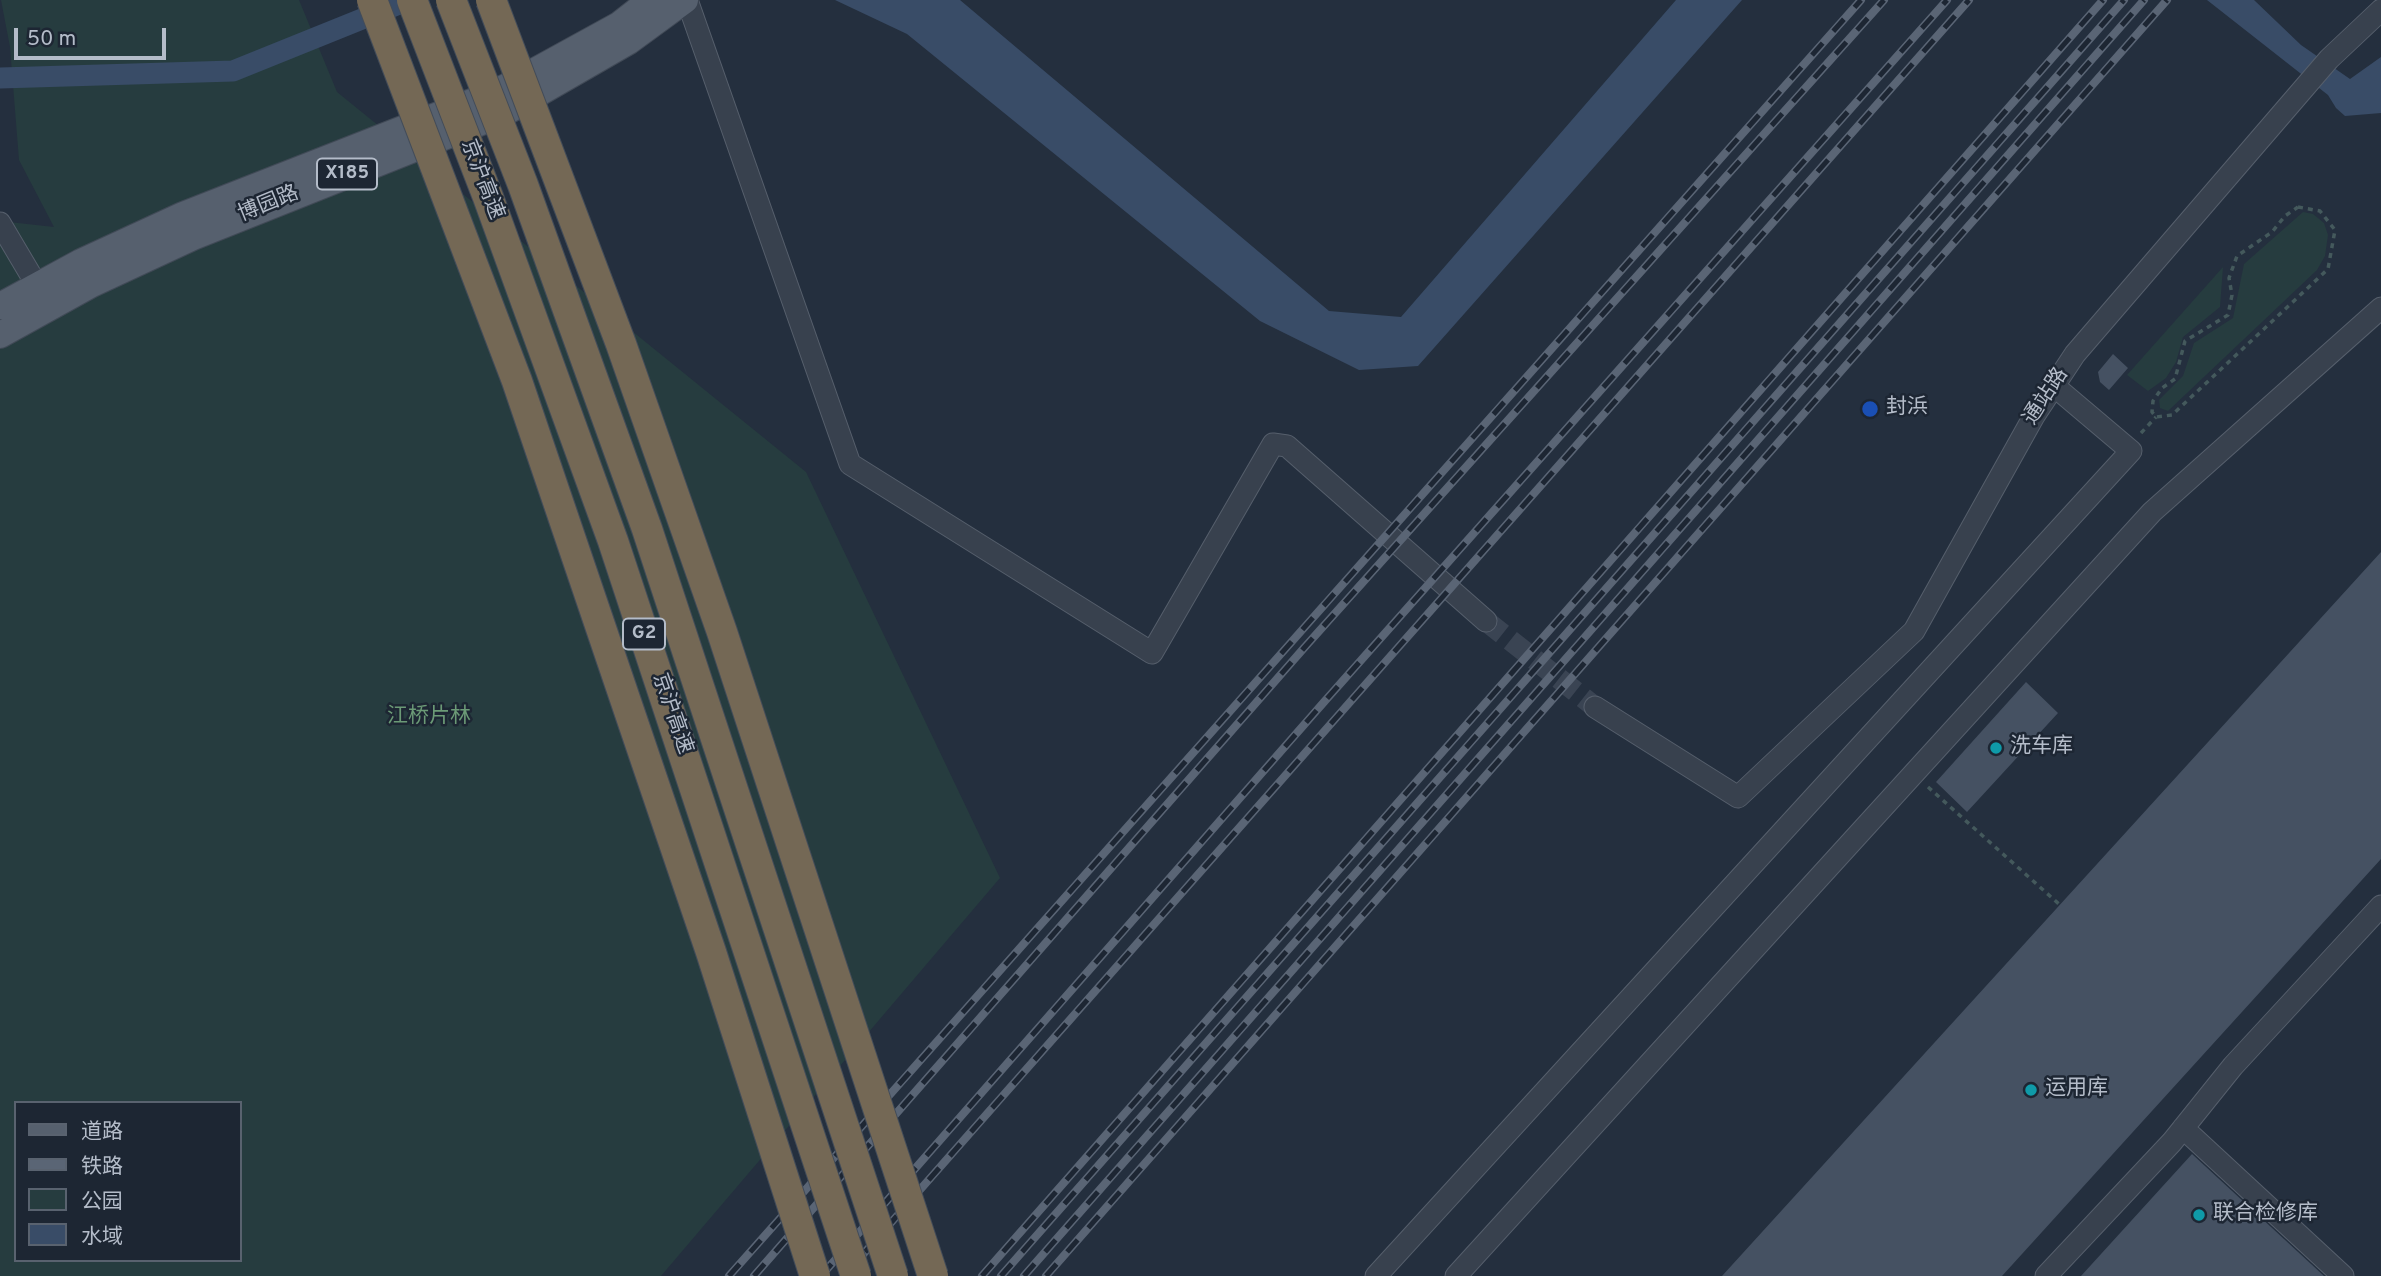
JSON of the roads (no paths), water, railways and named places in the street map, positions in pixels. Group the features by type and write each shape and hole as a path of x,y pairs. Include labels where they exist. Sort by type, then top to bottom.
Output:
{"highway":[{"name":"京沪高速","path":"372,0 522,394 702,926 815,1276"},
{"name":"京沪高速","path":"412,0 488,197 613,541 856,1276"},
{"name":"京沪高速","path":"451,0 523,185 647,529 893,1276"},
{"path":"491,0 621,344 722,632 933,1276"}],"main road":[{"name":"博园路","path":"0,335 43,297 183,215 496,92 618,25 651,0"},
{"name":"博园路","path":"0,306 43,297 504,113 629,41 686,0"}],"street":[{"path":"686,0 850,464 1152,653 1273,444 1287,446 1486,621"},
{"name":"通站路","path":"1595,707 1738,797 1914,631 2053,385 2075,354 2329,59 2381,10"},
{"path":"0,223 43,297"},
{"path":"1455,1276 2152,512 2378,318"},
{"path":"1376,1276 2131,451 2053,385"},
{"path":"2046,1276 2183,1128 2233,1066 2381,906"},
{"path":"2183,1128 2343,1276"}],"water":[{"path":"835,0 960,0 1329,311 1401,317 1676,0 1742,0 1418,366 1359,370 1260,321 907,34"},
{"path":"2207,0 2254,0 2301,45 2350,79 2381,57 2381,113 2345,116 2328,95"}],"waterway":[{"path":"0,78 233,71 409,0"}],"tunnel":[{"path":"1486,621 1595,707"}],"railway":[{"path":"729,1276 1861,0"},
{"path":"754,1276 1304,648 1884,0"},
{"path":"821,1276 1324,702 1947,0"},
{"path":"844,1276 1969,0"},
{"path":"982,1276 2103,0"},
{"path":"1001,1276 2124,0"},
{"path":"1024,1276 2144,0"},
{"path":"1046,1276 2167,0"}],"place":[{"name":"封浜","path":"1870,409"},
{"name":"洗车库","path":"1996,748"},
{"name":"运用库","path":"2031,1090"},
{"name":"联合检修库","path":"2199,1215"}],"park label":[{"name":"江桥片林","path":"429,718"}]}
